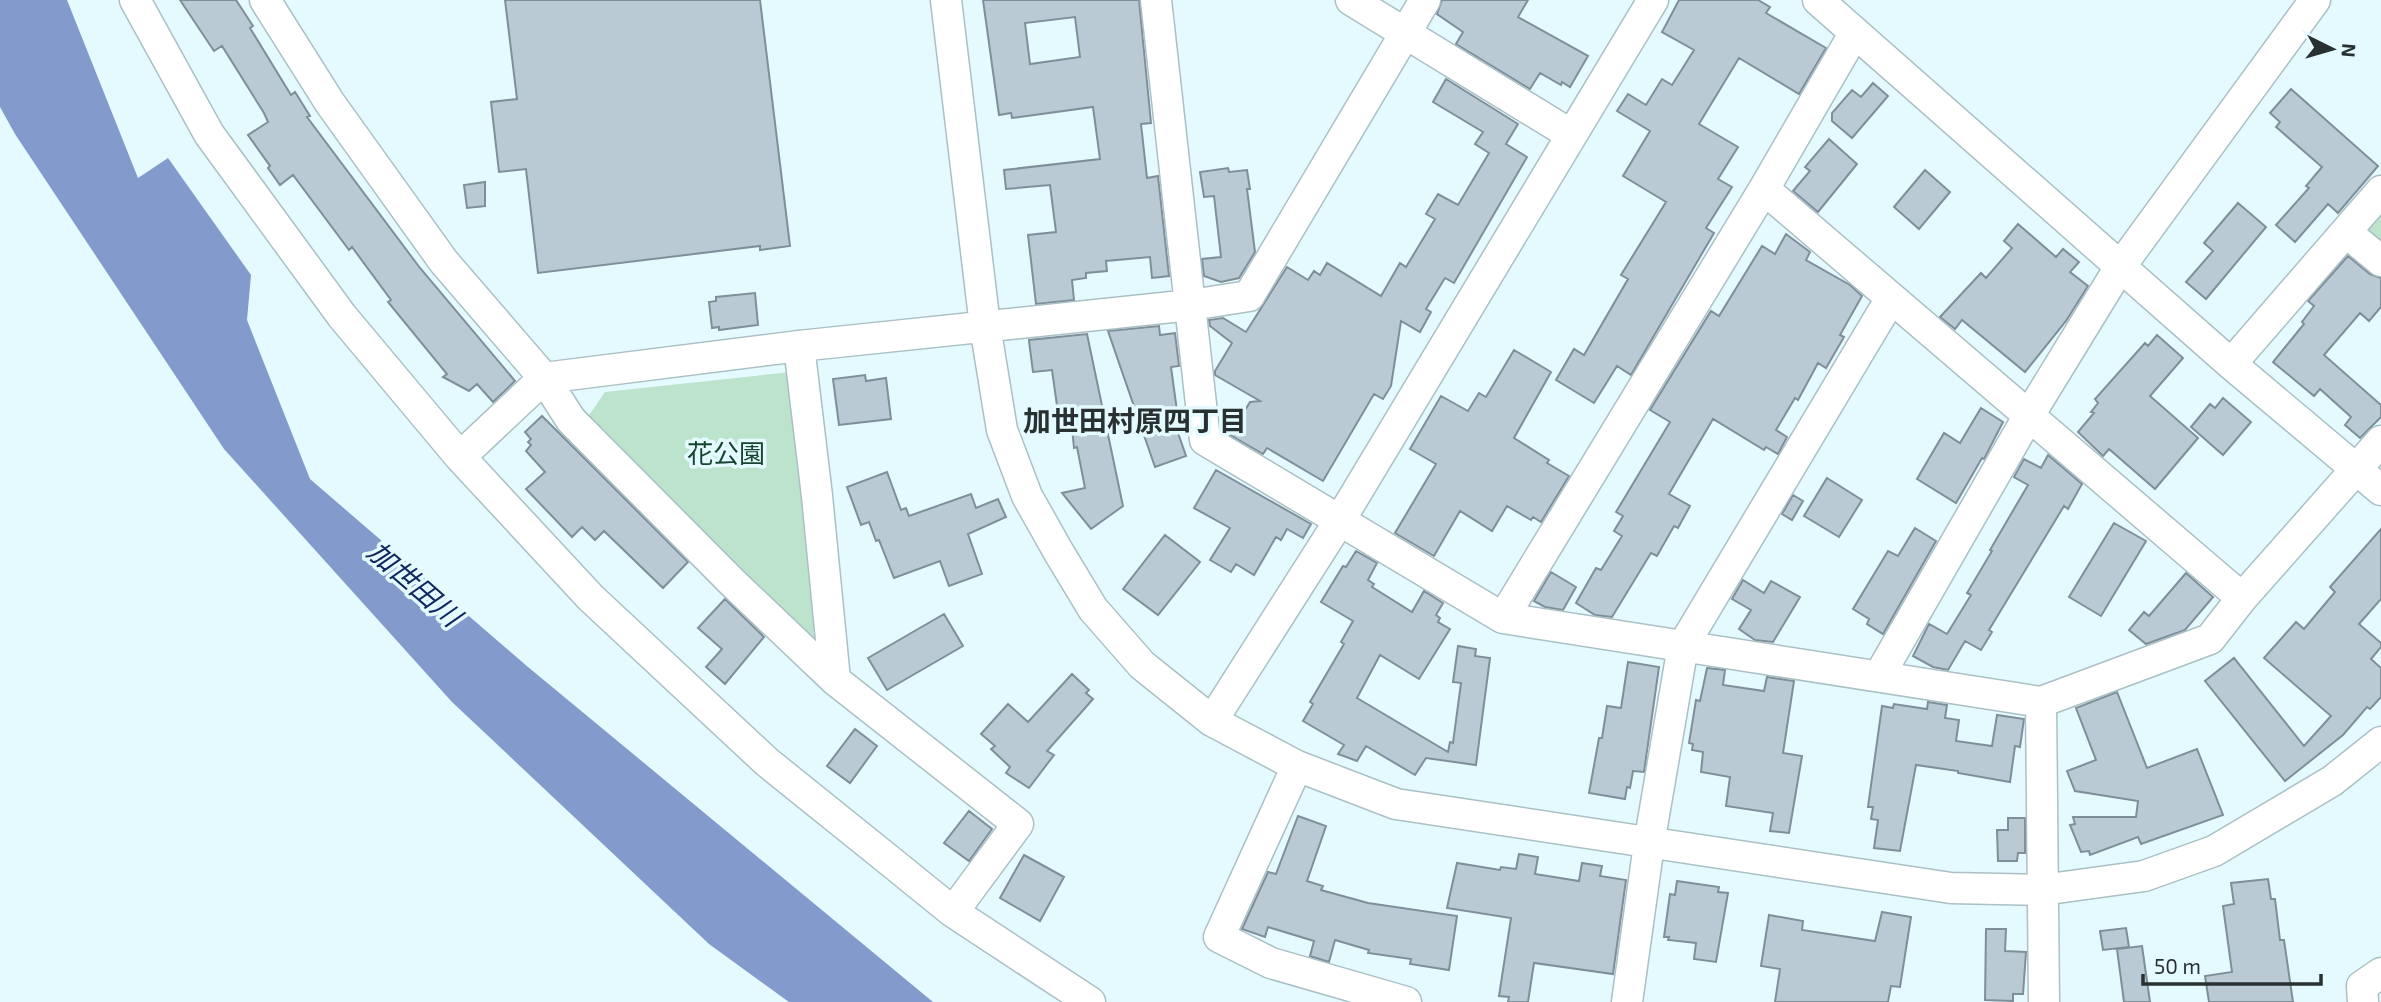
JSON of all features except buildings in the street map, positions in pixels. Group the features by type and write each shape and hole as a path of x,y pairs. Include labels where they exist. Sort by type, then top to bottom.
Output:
{"street":[{"path":"135,0 209,134 342,316 460,457 591,598 767,762 953,912 1090,1002"},
{"path":"265,0 330,103 444,262 544,378 571,420 732,582 835,680 1018,824 953,912"},
{"path":"946,0 985,326 1002,430 1027,496 1093,610 1142,665 1212,721 1297,766 1396,804 1951,888 2042,890 2144,876 2214,851 2332,780 2381,742"},
{"path":"1156,0 1205,440 1503,618 2041,702 2210,639 2242,598 2381,441"},
{"path":"1351,0 1570,134"},
{"path":"460,457 544,378 799,346 1191,306 1249,296 1425,0"},
{"path":"1212,721 1340,520 1653,0"},
{"path":"1818,0 2231,365 2381,490"},
{"path":"1879,677 2028,417 2120,267 2315,0"},
{"path":"1503,618 1854,34"},
{"path":"1763,189 2242,598"},
{"path":"2231,365 2381,191"},
{"path":"2346,232 2381,261"},
{"path":"1627,1002 1649,844 1683,646 1890,300"},
{"path":"799,346 835,680"},
{"path":"2041,702 2044,1002"},
{"path":"1297,766 1219,937 1271,963 1406,1002"},
{"path":"2363,1002 2362,986 2381,973"}],"green space":[{"path":"2381,203 2381,246 2367,234 2366,221"},
{"name":"花公園","path":"791,372 821,634 812,639 587,418 605,392"}],"water":[{"name":"加世田川","path":"0,0 67,0 138,178 168,158 251,275 247,320 310,479 528,667 933,1002 789,1002 709,944 452,702 224,449 15,134 0,107"}],"district":[{"name":"加世田村原四丁目","path":"1135,420"}]}
